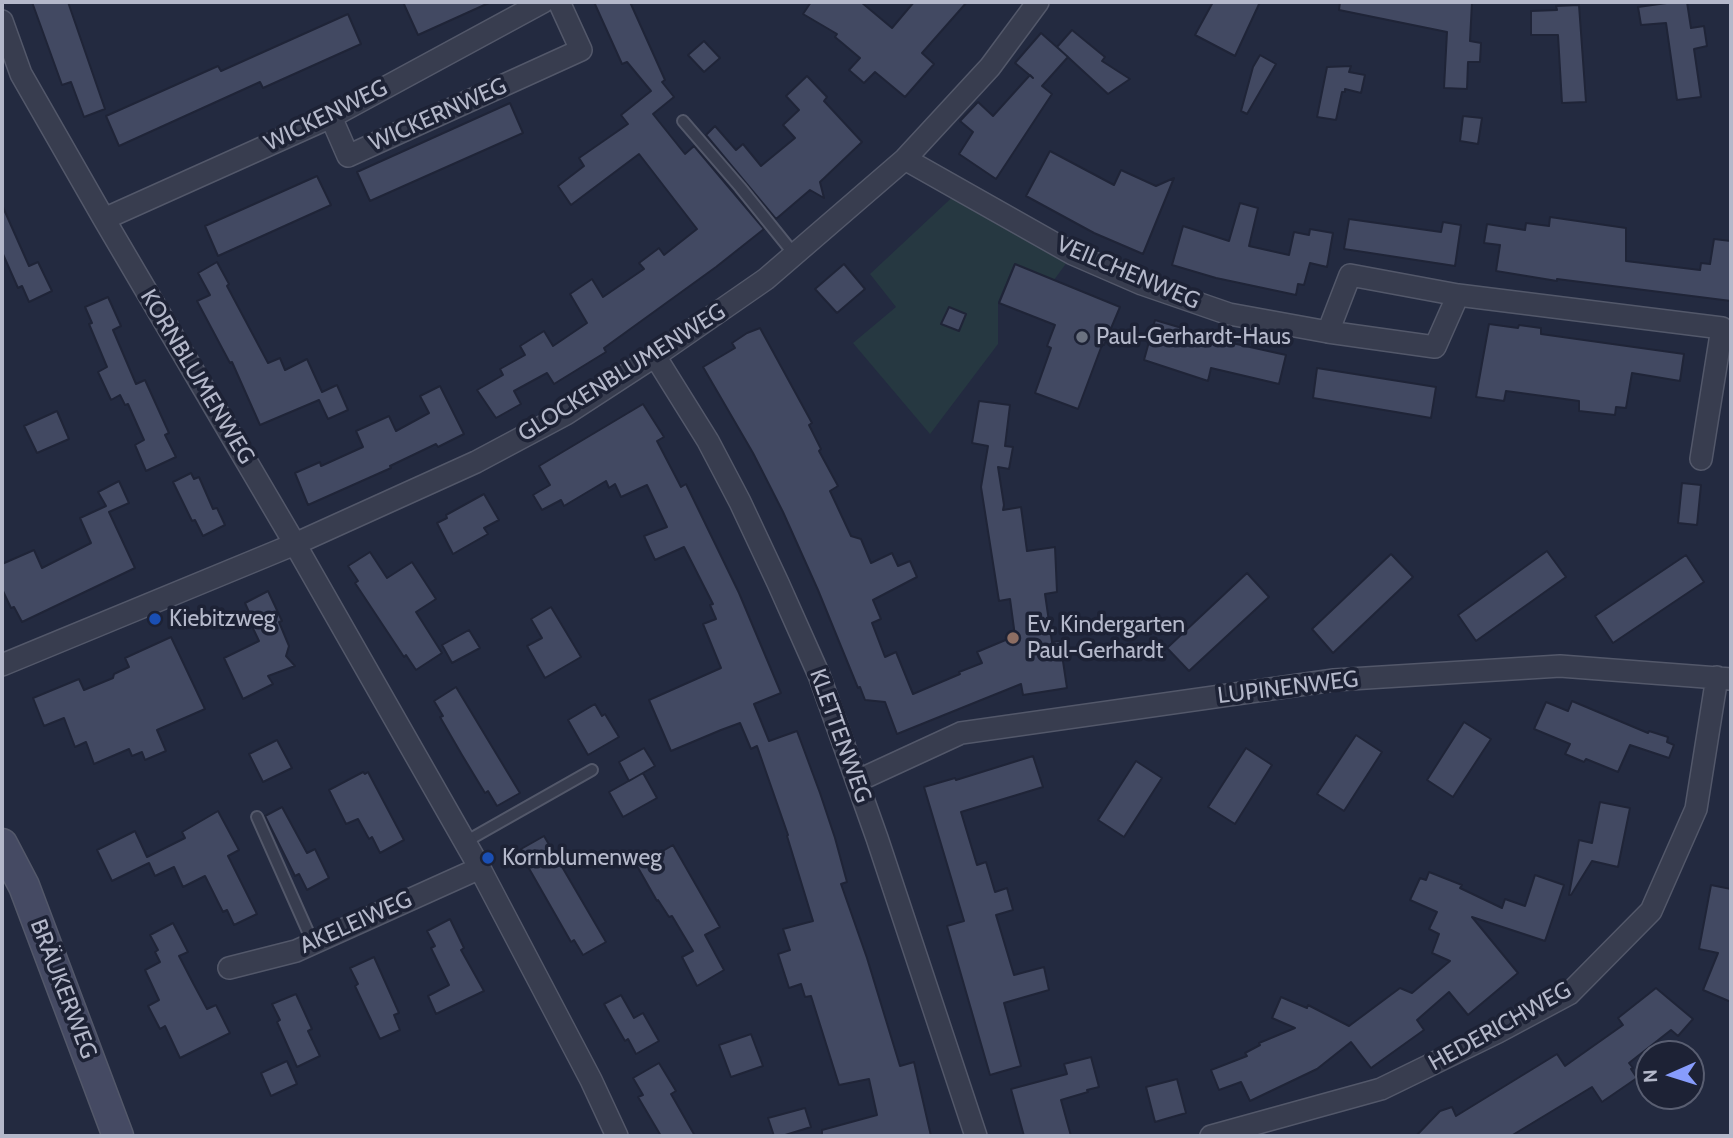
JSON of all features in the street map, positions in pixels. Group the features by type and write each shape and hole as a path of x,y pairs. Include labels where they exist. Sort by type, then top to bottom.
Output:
{"main road":[{"name":"BRÄUKERWEG","path":"2,844 24,886 118,1136"}],"street":[{"name":"WICKENWEG","path":"104,219 331,117 543,2"},
{"name":"WICKERNWEG","path":"331,117 348,156 581,50 559,2"},
{"name":"GLOCKENBLUMENWEG","path":"2,665 295,544 476,462 566,414 755,286 905,159 990,67 1038,2"},
{"name":"KORNBLUMENWEG","path":"2,21 21,74 480,868 617,1136"},
{"name":"VEILCHENWEG","path":"905,159 1073,254 1142,284 1229,314 1328,332 1435,347 1458,295"},
{"path":"1328,332 1350,275 1458,295 1722,328 1701,459"},
{"name":"KLETTENWEG","path":"655,356 708,441 740,502 819,675 976,1136"},
{"name":"LUPINENWEG","path":"857,781 961,733 1334,680 1560,666 1724,678"},
{"name":"HEDERICHWEG","path":"1211,1136 1381,1089 1569,994 1651,911 1696,809 1724,678"},
{"name":"AKELEIWEG","path":"229,968 296,951 480,868"}],"lane":[{"path":"683,121 794,254"},
{"path":"465,842 593,770"},
{"path":"257,817 313,943"}],"shaded area":[{"path":"960,190 1073,254 1054,280 1014,264 998,302 998,344 930,434 853,343 896,307 870,274"}],"building":[{"path":"32,2 68,2 105,109 84,117 71,82 62,85"},
{"path":"403,2 491,2 418,35"},
{"path":"594,2 630,2 665,80 662,82 674,97 653,114 685,154 694,146 764,229 604,348 606,352 554,384 547,373 514,391 521,404 496,418 477,390 503,375 500,369 525,355 520,346 544,331 553,346 587,323 570,294 592,279 603,297 644,269 639,263 659,248 664,255 697,229 639,154 571,205 558,186 584,166 579,158 628,124 621,115 651,91 627,62 622,64"},
{"path":"811,2 861,2 892,28 914,2 967,2 922,53 934,64 905,97 875,72 864,83 849,70 860,58 835,37 837,34 803,14"},
{"path":"1213,2 1260,2 1235,56 1195,35"},
{"path":"1340,2 1472,2 1470,41 1481,43 1480,62 1468,62 1467,89 1444,88 1447,32 1339,10"},
{"path":"1687,2 1691,28 1704,26 1707,46 1694,49 1701,97 1677,100 1666,23 1641,25 1638,7"},
{"path":"1579,5 1586,102 1562,103 1558,35 1531,35 1531,11 1557,10 1556,6"},
{"path":"348,14 361,44 263,88 260,82 119,146 106,116 218,66 221,71"},
{"path":"1072,30 1105,57 1102,61 1130,79 1108,94 1057,47"},
{"path":"1041,33 1068,57 1042,86 1052,94 996,179 959,154 973,132 960,121 978,102 993,116 1030,75 1015,63"},
{"path":"704,41 720,58 704,72 688,55"},
{"path":"1260,55 1276,64 1247,114 1241,111 1253,67"},
{"path":"1351,66 1349,72 1365,75 1361,93 1345,89 1345,92 1342,92 1336,120 1317,117 1327,67"},
{"path":"807,76 827,97 824,101 862,142 820,182 824,198 810,190 776,219 706,135 715,126 736,150 743,144 761,166 795,138 783,125 799,110 786,96"},
{"path":"510,103 523,133 370,201 357,172"},
{"path":"1463,116 1482,118 1478,144 1460,141"},
{"path":"1050,151 1114,185 1121,170 1156,186 1174,178 1143,254 1094,233 1026,196"},
{"path":"317,176 331,205 218,256 205,226"},
{"path":"1240,203 1258,208 1249,246 1289,255 1294,232 1309,235 1310,229 1333,233 1327,267 1310,263 1304,285 1298,284 1296,295 1216,278 1172,265 1183,226 1229,241"},
{"path":"2,205 29,266 38,262 52,291 29,302 22,286 18,288 2,252"},
{"path":"1550,217 1626,228 1626,261 1700,270 1701,263 1710,264 1714,239 1731,241 1731,301 1557,281 1496,271 1500,245 1484,243 1487,224 1525,230 1526,223 1549,226"},
{"path":"1349,219 1441,232 1443,222 1461,225 1455,266 1344,249"},
{"path":"217,262 268,363 280,358 285,370 307,359 322,392 337,385 348,410 328,419 319,400 260,425 232,362 230,363 197,301 210,295 198,273"},
{"path":"844,264 865,289 837,313 815,289"},
{"name":"Paul-Gerhardt-Haus","path":"1015,264 1120,307 1102,345 1078,409 1035,393 1051,348 1047,346 1055,325 999,303"},
{"path":"108,297 121,326 113,330 136,384 145,380 169,433 165,435 176,457 146,471 135,445 144,440 128,404 125,405 120,395 111,400 98,372 107,367 85,307"},
{"path":"949,307 966,314 959,331 941,324"},
{"path":"1155,320 1232,343 1286,355 1279,384 1211,368 1208,381 1144,360"},
{"path":"1489,324 1541,328 1541,334 1684,354 1680,381 1632,373 1626,408 1616,407 1615,415 1579,411 1579,401 1506,391 1504,401 1476,397"},
{"path":"760,328 812,423 809,425 821,449 819,451 838,486 830,491 851,536 861,539 871,563 892,553 898,566 910,561 917,577 873,600 881,619 872,623 885,657 896,652 913,694 982,663 977,652 1015,636 1010,599 999,601 981,487 988,446 972,443 979,401 1010,405 1005,446 1013,447 1009,469 998,467 1003,510 1021,507 1027,551 1055,547 1057,592 1045,594 1052,642 1060,641 1067,688 1023,695 1021,684 897,734 885,702 865,700 783,512 753,453 703,367 735,348 732,343"},
{"path":"1317,368 1436,387 1431,418 1313,398"},
{"path":"440,386 464,434 438,447 436,444 390,466 391,468 308,505 295,473 320,462 321,466 363,447 356,431 389,416 396,431 429,413 420,396"},
{"path":"643,404 664,437 657,441 681,487 686,484 739,593 781,693 754,704 769,741 797,731 835,838 847,882 841,884 900,1066 914,1062 931,1136 822,1136 822,1130 877,1115 869,1079 839,1085 811,996 805,997 801,984 789,988 778,954 790,950 783,929 813,921 788,835 757,746 751,749 740,723 671,751 649,700 721,668 703,624 716,619 710,605 713,604 684,547 655,560 644,536 667,527 647,485 621,497 615,484 609,488 606,481 564,506 561,500 542,510 533,495 550,485 539,466"},
{"path":"57,411 69,439 37,453 24,426"},
{"path":"191,473 194,479 199,477 213,509 217,508 225,525 203,536 195,520 192,521 173,482"},
{"path":"119,481 129,503 109,512 135,568 22,622 14,607 11,608 2,589 2,564 34,550 42,568 91,543 80,518 106,506 98,492"},
{"path":"1682,483 1701,485 1697,525 1678,523"},
{"path":"484,494 499,520 484,528 488,534 453,554 437,523"},
{"path":"1547,551 1566,577 1476,641 1458,615"},
{"path":"370,552 387,578 412,562 436,599 416,612 442,653 416,670 406,655 404,657 355,583 358,581 348,566"},
{"path":"1391,554 1413,577 1333,653 1312,629"},
{"path":"1686,555 1704,582 1613,643 1595,616"},
{"path":"1247,573 1269,597 1189,671 1167,648"},
{"path":"268,591 282,621 279,622 289,646 286,656 295,666 268,676 273,684 243,699 224,658 259,641 249,620 252,619 245,603"},
{"path":"551,607 581,657 545,678 527,646 542,638 531,619"},
{"path":"469,630 480,648 452,663 442,645"},
{"path":"171,637 205,709 157,730 166,751 145,760 142,752 132,756 129,749 94,764 86,742 75,747 64,718 44,726 33,698 79,679 84,690 113,678 114,674 129,667 125,658"},
{"path":"456,687 520,793 497,806 488,791 485,793 462,755 434,701"},
{"path":"1572,701 1648,733 1649,731 1668,737 1667,742 1674,745 1669,758 1630,745 1618,772 1565,754 1570,744 1534,729 1546,702 1568,711"},
{"path":"595,704 602,716 605,714 619,737 588,755 568,720"},
{"path":"1464,722 1491,739 1453,797 1427,780"},
{"path":"1356,735 1382,752 1344,811 1317,794"},
{"path":"277,740 292,768 263,782 249,754"},
{"path":"644,748 655,766 629,781 619,762"},
{"path":"1246,748 1272,765 1235,824 1208,807"},
{"path":"1033,756 1043,787 961,812 977,865 986,862 995,892 1007,888 1013,910 996,915 1014,975 1044,967 1049,990 1004,1003 1021,1066 990,1075 947,926 964,921 924,787"},
{"path":"1136,761 1162,778 1124,837 1098,820"},
{"path":"368,772 404,840 380,853 358,819 346,824 329,790"},
{"path":"643,773 657,798 623,817 609,792"},
{"path":"1600,802 1630,808 1618,867 1592,861 1569,895 1579,840 1592,843"},
{"path":"282,807 307,853 315,849 329,878 307,890 299,874 295,876 265,816"},
{"path":"218,811 239,850 228,856 257,914 234,925 227,910 223,912 205,876 183,887 174,867 155,876 149,863 112,881 97,850 135,831 147,857 185,838 182,832"},
{"path":"544,836 606,942 583,955 574,940 571,942 527,865 529,864 521,849"},
{"path":"673,845 720,927 705,935 724,970 697,986 682,957 693,951 672,916 669,917 657,901 637,866"},
{"path":"1429,872 1462,885 1460,888 1502,908 1505,899 1525,906 1535,875 1564,885 1545,941 1472,917 1518,973 1468,1015 1449,992 1417,1020 1424,1030 1371,1068 1351,1042 1317,1069 1250,1101 1241,1082 1219,1090 1211,1070 1247,1056 1245,1053 1260,1045 1259,1043 1295,1028 1272,1018 1281,997 1307,1008 1308,1005 1349,1026 1400,988 1412,993 1450,961 1432,953 1439,934 1429,929 1437,912 1410,900 1420,878 1426,880"},
{"path":"1711,885 1731,889 1731,1002 1703,990 1718,953 1699,949"},
{"path":"450,919 464,948 461,950 484,991 436,1014 428,996 449,985 431,948 435,946 427,931"},
{"path":"173,923 188,952 179,956 207,1009 216,1005 230,1033 180,1058 165,1026 160,1029 148,1006 159,1000 145,970 160,962 155,952 158,950 150,935"},
{"path":"374,957 399,1013 394,1015 400,1030 380,1039 355,986 358,984 350,968"},
{"path":"1656,988 1693,1019 1678,1036 1671,1030 1658,1040 1635,1040 1635,1058 1629,1063 1635,1079 1602,1102 1592,1087 1511,1136 1416,1136 1440,1111 1452,1107 1456,1116 1557,1054 1565,1066 1623,1025 1618,1018"},
{"path":"296,994 312,1029 308,1031 320,1056 297,1067 272,1004"},
{"path":"621,995 634,1018 643,1013 659,1041 636,1054 628,1039 625,1041 604,1004"},
{"path":"751,1034 763,1066 731,1077 719,1045"},
{"path":"1091,1057 1099,1087 1061,1100 1071,1136 1024,1136 1011,1089 1067,1074 1064,1064"},
{"path":"287,1061 297,1084 271,1096 261,1073"},
{"path":"659,1063 676,1091 671,1094 695,1136 661,1136 638,1097 643,1095 633,1078"},
{"path":"1177,1079 1186,1113 1155,1122 1146,1087"},
{"path":"805,1108 811,1127 774,1136 768,1118"}],"place":[{"name":"Paul-Gerhardt-Haus","path":"1082,337"},
{"name":"Kiebitzweg","path":"155,619"},
{"name":"Ev. Kindergarten Paul-Gerhardt","path":"1013,638"},
{"name":"Kornblumenweg","path":"488,858"}]}
